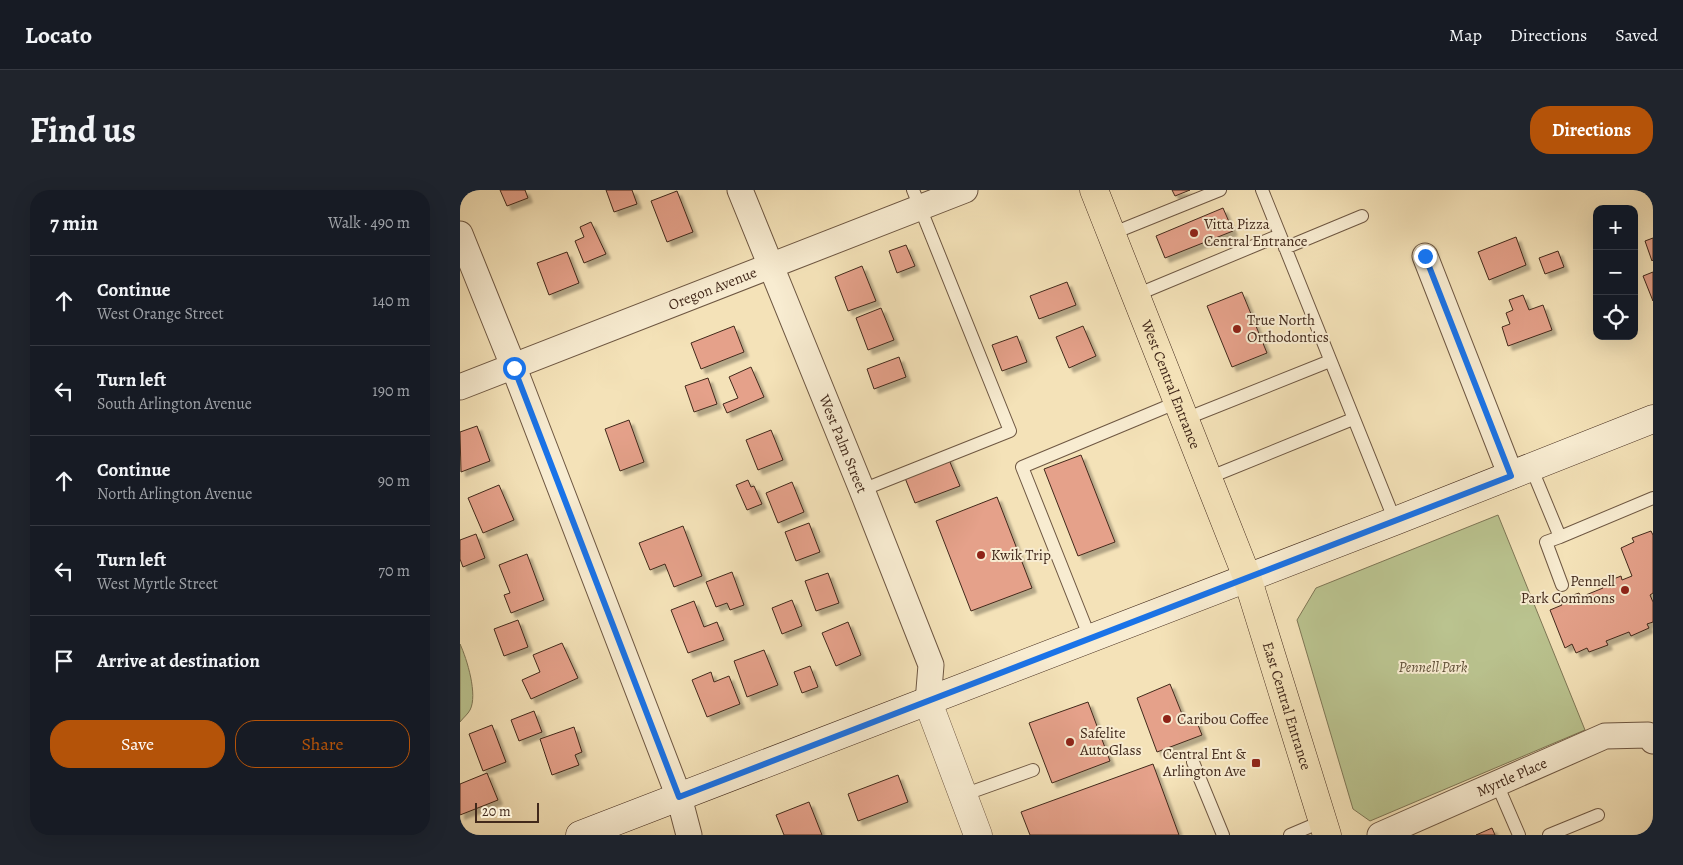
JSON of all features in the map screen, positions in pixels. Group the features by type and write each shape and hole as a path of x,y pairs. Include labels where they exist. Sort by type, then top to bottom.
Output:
{"highway":[{"name":"West Central Entrance","path":"1094,190 1247,577"},
{"name":"East Central Entrance","path":"1247,577 1325,828"}],"main road":[{"path":"580,835 1652,421"},
{"path":"928,702 978,835"}],"street":[{"name":"West Palm Street","path":"740,190 931,665 928,702"},
{"name":"Oregon Avenue","path":"460,387 514,368 770,266 917,199 964,190"},
{"path":"460,234 514,368 679,797 690,835"},
{"path":"1425,256 1521,472"},
{"name":"Myrtle Place","path":"1380,835 1605,736 1650,738"}],"lane":[{"path":"1111,234 1220,190"},
{"path":"1265,191 1285,248 1395,521"},
{"path":"862,490 1010,430 917,199"},
{"path":"1285,248 1362,216"},
{"path":"1136,295 1280,235"},
{"path":"1090,638 1022,466 1330,361"},
{"path":"1208,478 1353,419"},
{"path":"1521,472 1560,537"},
{"path":"1562,585 1546,542 1653,498"},
{"path":"1193,762 1223,835"},
{"path":"963,795 1033,770"},
{"path":"1497,784 1520,835"},
{"path":"1549,835 1598,816"},
{"path":"1290,835 1325,828"}],"green space":[{"name":"Pennell Park","path":"1498,515 1585,730 1370,821 1353,809 1297,620 1316,588"},
{"path":"460,644 466,659 473,695 470,710 460,722"}],"building":[{"path":"500,190 525,190 528,198 507,206"},
{"path":"606,190 632,190 637,204 614,212"},
{"path":"1172,190 1190,190 1175,196"},
{"path":"677,191 693,232 667,242 651,201"},
{"name":"Vitta Pizza Central Entrance","path":"1223,208 1233,231 1165,258 1156,236"},
{"path":"591,222 606,254 584,263 575,241 584,237 580,227"},
{"path":"1516,237 1526,265 1489,280 1478,252"},
{"path":"1653,238 1653,260 1652,261 1645,241"},
{"path":"906,245 915,266 897,273 889,251"},
{"path":"1558,251 1564,267 1545,274 1539,258"},
{"path":"567,252 579,283 549,295 537,263"},
{"path":"862,266 876,301 848,311 835,277"},
{"path":"1653,272 1653,301 1643,276"},
{"path":"1067,282 1076,305 1039,319 1030,296"},
{"name":"True North Orthodontics","path":"1242,292 1267,353 1232,367 1207,306"},
{"path":"1523,295 1529,310 1543,305 1552,330 1508,346 1502,327 1510,324 1506,313 1513,310 1509,300"},
{"path":"881,308 894,340 868,350 856,318"},
{"path":"734,326 744,352 701,369 691,343"},
{"path":"1083,326 1096,356 1069,368 1056,337"},
{"path":"1017,336 1027,362 1002,371 992,345"},
{"path":"899,357 906,377 874,389 867,369"},
{"path":"751,367 764,397 727,413 723,404 738,398 729,377"},
{"path":"708,378 717,404 694,412 685,386"},
{"path":"629,420 644,462 620,471 605,429"},
{"path":"477,426 490,461 461,472 460,432"},
{"path":"771,430 783,460 758,470 746,440"},
{"path":"947,455 960,486 915,503 903,473"},
{"path":"1081,455 1115,542 1078,556 1044,469"},
{"path":"748,480 751,487 754,486 762,504 747,510 736,485"},
{"path":"792,482 804,512 778,523 766,493"},
{"path":"499,485 514,520 483,533 468,498"},
{"path":"997,497 1032,588 971,611 936,521"},
{"path":"809,523 820,552 796,561 785,532"},
{"path":"683,526 702,576 674,587 665,564 650,570 639,543"},
{"name":"Pennell Park Commons","path":"1651,531 1653,535 1653,593 1650,595 1653,602 1653,622 1647,624 1649,628 1631,636 1629,632 1606,641 1608,645 1589,652 1587,648 1576,653 1572,644 1565,648 1550,610 1562,605 1560,600 1579,593 1581,597 1603,588 1601,584 1621,576 1622,580 1632,576 1621,548 1634,542 1632,538"},
{"path":"476,534 485,558 463,567 460,559 460,540"},
{"path":"527,554 544,600 511,613 504,595 510,593 499,565"},
{"path":"732,572 744,605 730,610 727,603 716,607 706,582"},
{"path":"828,573 839,603 816,611 805,581"},
{"path":"792,600 802,626 782,634 772,608"},
{"path":"694,601 704,627 717,622 724,640 688,653 671,610"},
{"path":"518,620 528,647 504,656 494,629"},
{"path":"848,622 861,655 836,666 822,633"},
{"path":"562,643 578,678 531,699 522,680 540,672 533,655"},
{"path":"764,650 778,685 747,697 734,661"},
{"path":"810,666 818,687 802,693 794,672"},
{"path":"711,672 714,682 729,676 740,704 707,717 692,680"},
{"path":"1170,684 1186,724 1196,720 1202,735 1157,752 1137,698"},
{"name":"Safelite AutoGlass","path":"1088,702 1110,761 1052,783 1029,723"},
{"path":"534,711 542,732 519,741 511,720"},
{"path":"492,725 506,762 483,771 469,734"},
{"path":"574,727 582,752 575,755 579,765 552,775 540,739"},
{"path":"1153,764 1179,835 1030,835 1021,812"},
{"path":"487,773 498,800 460,815 460,784"},
{"path":"898,775 908,802 858,821 848,794"},
{"path":"809,802 822,835 784,835 776,815"},
{"path":"1492,828 1495,835 1476,835"}],"place":[{"name":"Vitta Pizza Central Entrance","path":"1194,233"},
{"name":"True North Orthodontics","path":"1237,329"},
{"name":"Kwik Trip","path":"981,555"},
{"name":"Pennell Park Commons","path":"1625,590"},
{"name":"Caribou Coffee","path":"1167,719"},
{"name":"Safelite AutoGlass","path":"1070,742"},
{"name":"Central Ent & Arlington Ave","path":"1256,763"}],"route":[{"path":"514,368 679,797 1511,476 1425,256"}]}
